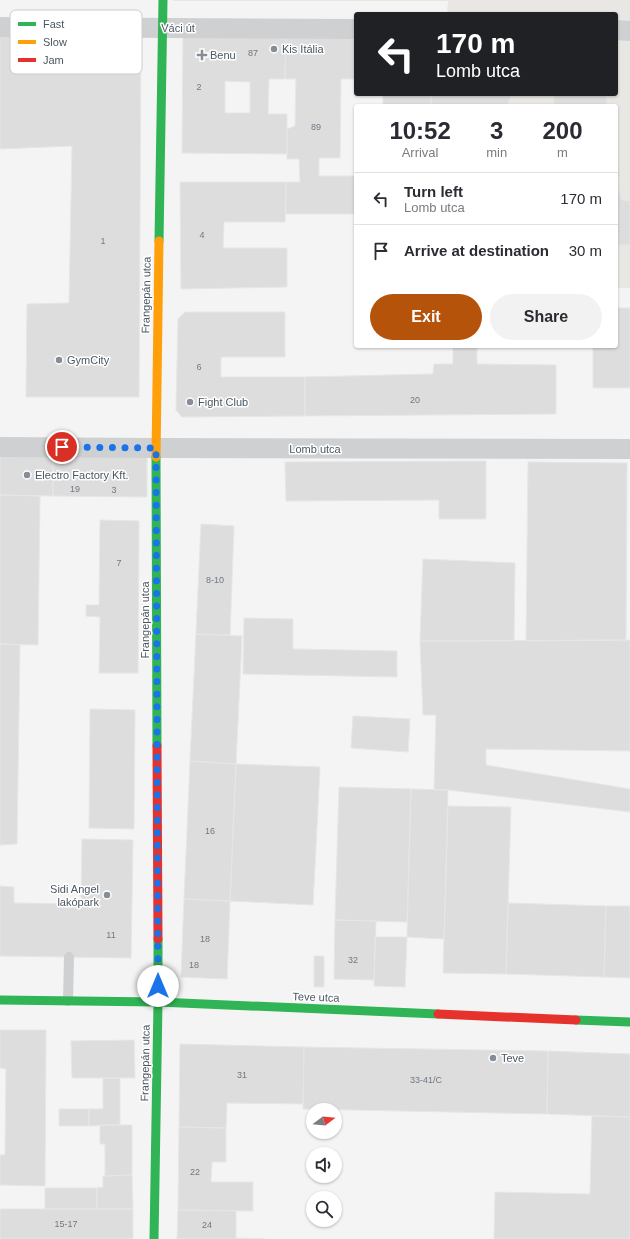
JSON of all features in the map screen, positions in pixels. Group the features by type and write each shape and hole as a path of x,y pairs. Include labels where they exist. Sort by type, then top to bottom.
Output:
{"street":[{"name":"Frangepán utca","path":"154,1239 158,1002 156,448 163,0"},
{"name":"Váci út","path":"0,27 10,27"},
{"name":"Váci út","path":"142,28 354,29"},
{"path":"618,30 630,31"},
{"name":"Lomb utca","path":"0,447 630,449"},
{"name":"Teve utca","path":"0,1000 158,1002 630,1022"}],"lane":[{"path":"68,1001 69,957"}],"shaded area":[{"path":"630,0 630,288 618,288 618,104 431,104 431,96 618,96 618,12 447,12 448,1 173,1"}],"building":[{"path":"0,36 10,36 10,74 141,74 139,397 26,397 27,304 69,303 72,146 0,149"},
{"path":"183,37 286,38 285,79 269,79 268,114 287,114 287,154 182,153","holes":["225,81 250,82 250,113 225,113"]},
{"path":"286,38 354,38 354,79 341,79 340,158 319,158 319,176 354,176 354,214 286,214 286,182 300,182 299,159 287,159 287,129 295,126 296,79 285,79"},
{"path":"383,96 431,96 431,104 383,104"},
{"path":"431,96 511,96 508,104 431,104"},
{"path":"554,96 606,96 607,104 554,104"},
{"path":"180,182 286,182 285,222 224,222 223,248 287,248 287,287 181,289"},
{"path":"618,188 622,200 630,201 630,245 618,245"},
{"path":"618,308 630,308 630,388 593,388 593,348 618,348"},
{"path":"185,312 285,312 285,357 221,357 221,377 305,377 305,416 182,417 176,410 178,319"},
{"path":"453,348 477,348 477,364 556,365 556,414 305,416 305,377 433,374 434,364 453,364"},
{"name":"Electro Factory Kft.","path":"0,455 53,456 53,496 0,495"},
{"path":"53,456 147,457 147,497 53,496"},
{"path":"486,461 486,519 439,519 439,500 286,501 285,462"},
{"path":"528,462 627,463 626,640 526,641"},
{"path":"0,495 40,496 38,645 0,644"},
{"path":"100,520 139,521 138,673 99,673 100,617 86,616 86,605 99,605"},
{"path":"201,524 234,526 230,635 196,634"},
{"path":"423,559 515,563 514,641 420,641"},
{"path":"244,618 293,619 293,649 397,651 397,677 243,674"},
{"path":"196,634 242,636 236,764 190,761"},
{"path":"630,640 630,751 486,749 486,765 630,789 630,812 448,790 434,790 436,715 423,715 420,641"},
{"path":"0,644 20,645 17,844 0,845"},
{"path":"90,709 135,710 134,829 89,828"},
{"path":"353,716 410,719 408,752 351,748"},
{"path":"190,761 236,764 230,901 184,899"},
{"path":"236,764 320,767 313,905 230,901"},
{"path":"339,787 411,789 407,922 335,920"},
{"path":"411,789 448,790 444,939 407,937"},
{"path":"448,806 511,807 506,974 443,973"},
{"name":"Sidi Angel lakópark","path":"82,839 133,840 131,958 0,956 0,886 14,887 14,903 81,904"},
{"path":"184,899 230,901 227,979 181,977"},
{"path":"508,903 606,906 604,977 506,974"},
{"path":"606,906 630,906 630,978 604,977"},
{"path":"335,920 376,921 374,980 334,979"},
{"path":"375,937 407,937 405,987 374,986"},
{"path":"314,956 324,956 324,987 314,987"},
{"path":"0,1030 46,1030 45,1186 0,1185 0,1155 5,1155 6,1069 0,1068"},
{"path":"134,1040 135,1078 72,1078 71,1041"},
{"path":"180,1044 304,1047 303,1104 227,1103 226,1128 179,1127"},
{"path":"304,1047 548,1051 547,1114 342,1110 342,1103 306,1103 306,1109 303,1109"},
{"path":"548,1051 630,1054 630,1117 547,1114"},
{"path":"103,1078 120,1078 120,1125 89,1126 89,1109 103,1109"},
{"path":"59,1109 89,1109 89,1126 59,1126"},
{"path":"592,1116 630,1117 630,1239 494,1239 495,1192 590,1194"},
{"path":"100,1125 132,1125 132,1175 105,1176 105,1144 100,1144"},
{"path":"179,1127 226,1128 226,1162 212,1162 211,1182 253,1182 253,1211 178,1210"},
{"path":"132,1175 133,1209 97,1209 97,1188 103,1187 103,1176"},
{"path":"45,1188 97,1188 97,1209 45,1209"},
{"path":"0,1209 133,1209 133,1239 0,1239"},
{"path":"178,1210 236,1211 236,1238 265,1239 177,1239"}],"traffic: fast":[{"path":"159,241 163,0"},
{"path":"156,457 157,746"},
{"path":"154,1239 158,939"},
{"path":"0,1000 158,1002 438,1014"},
{"path":"576,1020 630,1022"}],"traffic: slow":[{"path":"156,457 159,241"}],"traffic: jam":[{"path":"157,746 158,939"},
{"path":"438,1014 576,1020"}],"place":[{"name":"Kis Itália","path":"274,49"},
{"name":"Benu","path":"202,55"},
{"name":"GymCity","path":"59,360"},
{"name":"Fight Club","path":"190,402"},
{"name":"Electro Factory Kft.","path":"27,475"},
{"name":"Sidi Angel lakópark","path":"107,895"},
{"name":"Teve","path":"493,1058"}],"route":[{"path":"62,447 156,448 158,986"}]}
